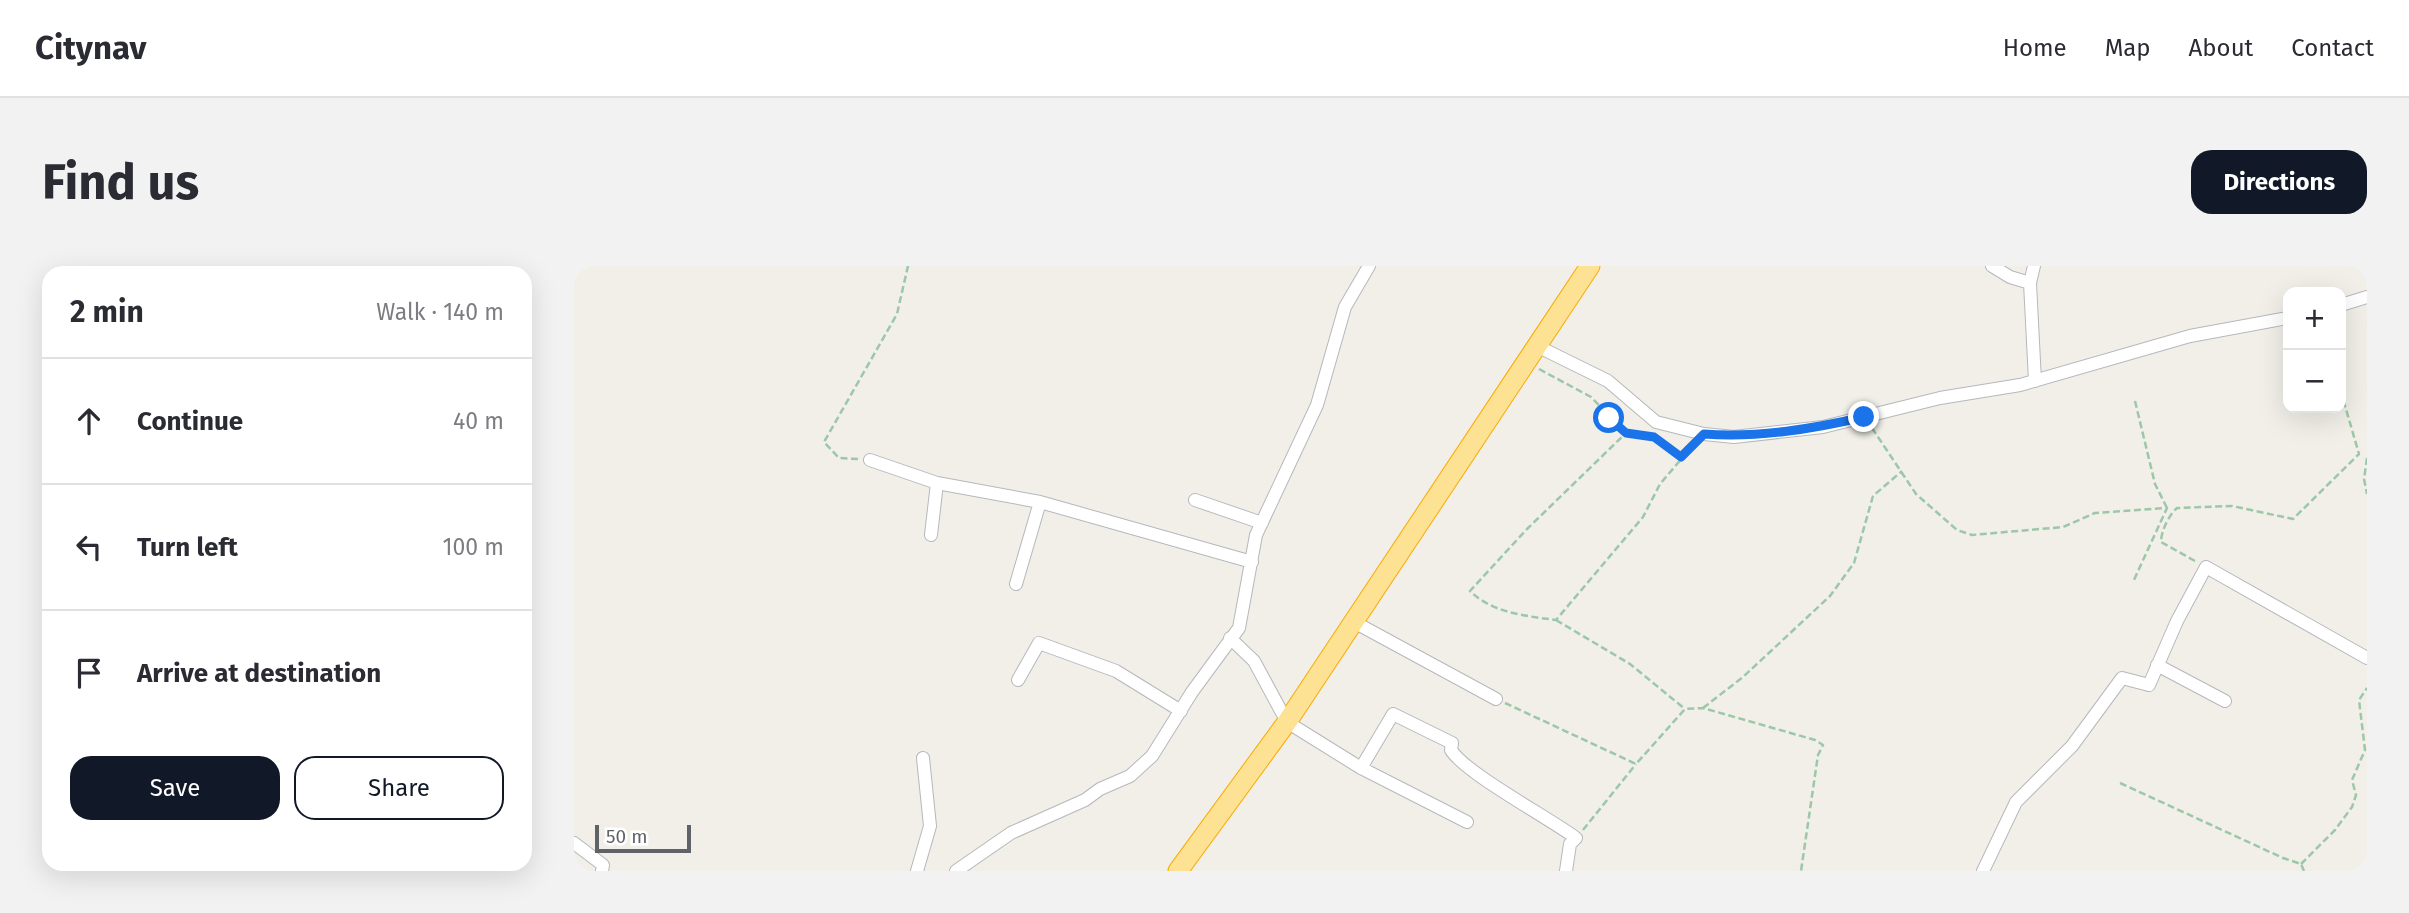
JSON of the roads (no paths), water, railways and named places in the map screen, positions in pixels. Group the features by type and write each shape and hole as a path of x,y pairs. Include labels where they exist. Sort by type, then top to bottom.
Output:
{"highway":[{"path":"1186,869 1534,355 1586,267"}],"street":[{"path":"956,871 1011,833 1085,800 1100,789 1130,776 1152,756 1239,628 1252,552 1262,523 1317,405 1345,307 1369,266"},
{"path":"1992,266 2010,278 2030,283"},
{"path":"2035,266 2030,283 2035,381"},
{"path":"2346,303 2367,297"},
{"path":"1534,355 1608,381 1656,422 1704,434 1734,437 1777,433 1864,417 1940,398 2035,381 2190,336 2283,319"},
{"path":"870,460 937,483 1040,502 1252,562"},
{"path":"931,535 937,483"},
{"path":"1195,500 1262,523"},
{"path":"1016,584 1040,502"},
{"path":"1983,871 2016,802 2073,747 2122,678 2148,685 2206,567 2367,658"},
{"path":"1354,622 1496,699"},
{"path":"1230,639 1254,662 1287,722 1361,768 1467,822"},
{"path":"1018,680 1039,643 1116,671 1181,711"},
{"path":"2157,666 2225,701"},
{"path":"1361,768 1393,714 1452,743 1451,750 1455,757 1576,838 1570,844 1566,871"},
{"path":"917,871 930,826 922,758"},
{"path":"574,844 603,864 602,871"}]}
